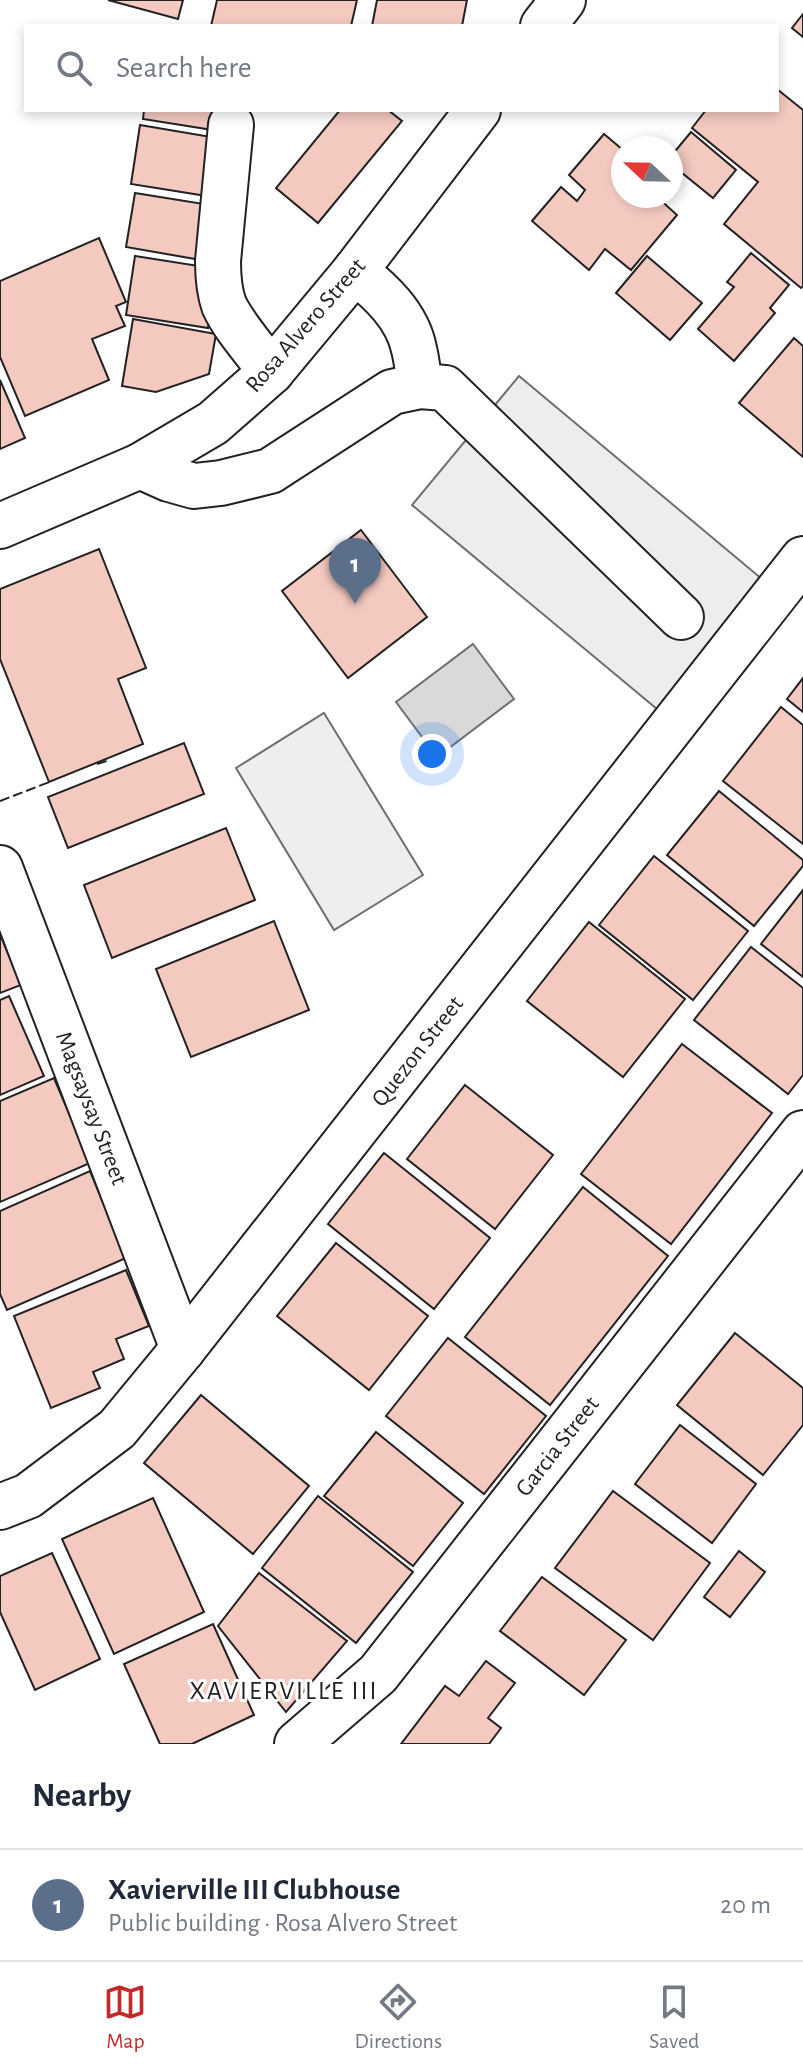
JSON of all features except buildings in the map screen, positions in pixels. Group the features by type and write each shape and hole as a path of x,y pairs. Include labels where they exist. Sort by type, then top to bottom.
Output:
{"street":[{"path":"545,24 563,0"},
{"name":"Rosa Alvero Street","path":"0,526 140,466 213,423 271,372 355,271 476,112"},
{"path":"231,125 218,261 219,283 224,304 236,325 271,372"},
{"path":"355,271 379,290 403,319 414,345 420,386"},
{"path":"140,466 194,486 270,471 392,392 420,386 445,388 681,617"},
{"name":"Quezon Street","path":"0,1507 28,1496 117,1429 803,559"},
{"name":"Magsaysay Street","path":"0,868 183,1349"},
{"name":"Garcia Street","path":"297,1744 378,1674 803,1133"}],"shaded area":[{"path":"519,376 775,590 669,719 412,505"},
{"path":"473,644 514,699 437,757 396,702"},
{"path":"324,713 423,875 334,930 236,768"}],"fence":[{"path":"97,764 110,760"},
{"path":"0,801 52,781"}],"place":[{"name":"Xavierville III Clubhouse","path":"355,604"}],"district":[{"name":"XAVIERVILLE III","path":"284,1690"}]}
